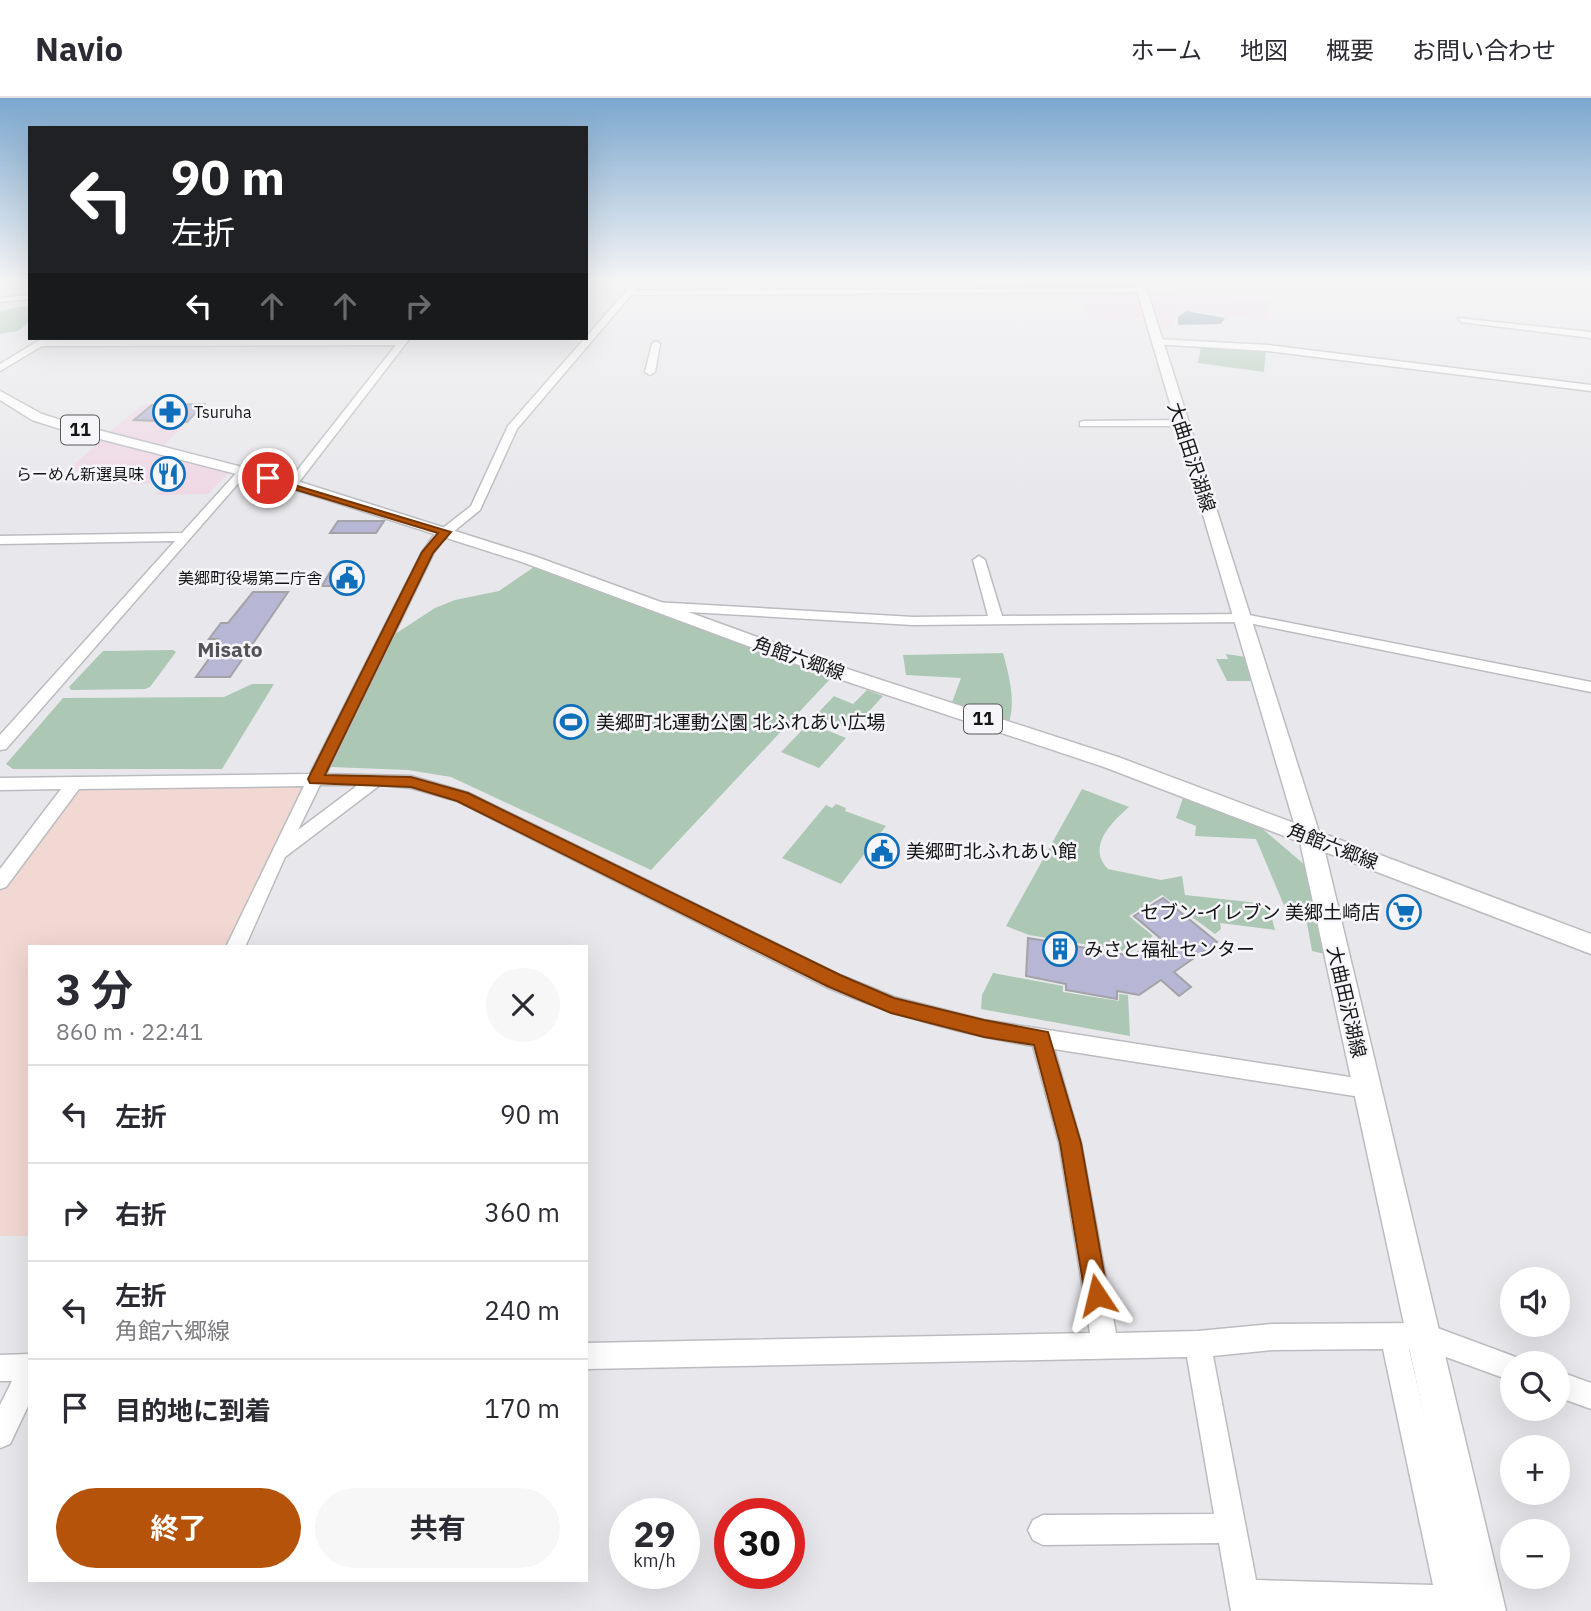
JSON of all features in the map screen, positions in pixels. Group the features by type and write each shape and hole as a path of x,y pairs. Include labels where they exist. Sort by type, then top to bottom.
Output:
{"main road":[{"name":"大曲田沢湖線","path":"1159,352 1244,618 1310,838 1486,1611"},
{"name":"角館六郷線","path":"0,395 37,417 292,484 445,532 822,667 1111,761 1591,944"}],"street":[{"path":"0,368 26,352"},
{"path":"292,484 395,352"},
{"path":"236,945 277,856 428,552 445,532 477,508 512,428 578,352"},
{"path":"650,372 654,352"},
{"path":"1297,352 1591,388"},
{"path":"1084,424 1181,423"},
{"path":"0,745 244,471"},
{"path":"0,540 184,537"},
{"path":"979,560 996,620"},
{"path":"654,606 913,621 1244,618 1591,687"},
{"path":"0,784 316,779 411,782 463,797 833,981 891,1005 984,1029 1367,1088"},
{"path":"277,856 377,779"},
{"path":"0,883 74,783"},
{"path":"1041,1038 1070,1143 1105,1345"},
{"path":"1198,1343 1245,1603 1453,1606 1393,1336"},
{"path":"588,1356 1198,1343 1273,1337 1424,1336 1500,1364"},
{"path":"0,1368 28,1367"},
{"path":"0,1434 28,1377"},
{"path":"1570,1388 1591,1396"},
{"path":"1043,1530 1231,1528"}],"shaded area":[{"path":"144,404 207,404 164,445 109,432"},
{"path":"102,440 229,473 208,494 156,495 167,483 131,484 143,470 67,471"},
{"path":"309,784 229,945 28,945 28,1236 0,1236 0,888 76,787"}],"green space":[{"path":"1200,352 1266,352 1264,372 1198,363"},
{"name":"美郷町北運動公園 北ふれあい広場","path":"534,567 832,677 651,870 451,777 408,770 331,767 392,636 435,608 455,600 499,591"},
{"path":"103,651 176,652 150,687 145,689 71,690 69,687"},
{"path":"1003,653 1012,697 1009,723 951,705 961,678 906,675 903,655"},
{"path":"1226,654 1246,657 1252,681 1227,681 1216,659 1228,659"},
{"path":"252,684 274,684 222,769 13,769 6,764 63,698 224,697"},
{"path":"867,690 883,696 852,730 816,715 834,696 853,704"},
{"path":"809,723 846,738 819,768 781,752"},
{"path":"1082,789 1129,807 1109,827 1100,844 1102,861 1108,869 1161,880 1182,876 1185,895 1268,904 1275,930 1220,923 1221,929 1215,934 1162,895 1129,916 1153,936 1131,952 1029,935 1006,926"},
{"path":"1183,798 1259,826 1305,865 1325,954 1312,951 1306,918 1288,915 1256,839 1195,836 1196,826 1176,818"},
{"path":"836,804 846,808 845,811 886,826 841,884 782,858 826,805 832,808"},
{"path":"993,973 1063,986 1063,992 1119,1001 1119,994 1128,995 1130,1036 981,1009 982,995"}],"building":[{"name":"Tsuruha","path":"204,404 187,422 134,420 152,405"},
{"path":"338,521 384,521 376,533 330,533"},
{"name":"美郷町役場第二庁舎","path":"333,567 354,567 351,571 363,571 354,586 322,586"},
{"path":"253,592 288,592 230,677 196,677 216,649 211,649 218,639 209,639 221,623 228,623"},
{"name":"みさと福祉センター","path":"1163,898 1217,942 1174,972 1191,987 1179,996 1161,980 1139,995 1117,991 1117,999 1066,990 1066,984 1026,976 1028,938 1132,956 1160,938 1134,916"}],"place":[{"name":"Tsuruha","path":"170,412"},
{"name":"らーめん新選具味","path":"168,474"},
{"name":"美郷町役場第二庁舎","path":"347,578"},
{"name":"美郷町北運動公園 北ふれあい広場","path":"571,722"},
{"name":"美郷町北ふれあい館","path":"882,851"},
{"name":"セブン-イレブン 美郷土崎店","path":"1404,912"},
{"name":"みさと福祉センター","path":"1060,949"}],"district":[{"name":"Misato","path":"230,650"}],"route":[{"path":"268,478 445,532 428,552 316,779 411,782 463,797 833,981 891,1005 984,1029 1041,1038 1070,1143 1097,1295"}]}
